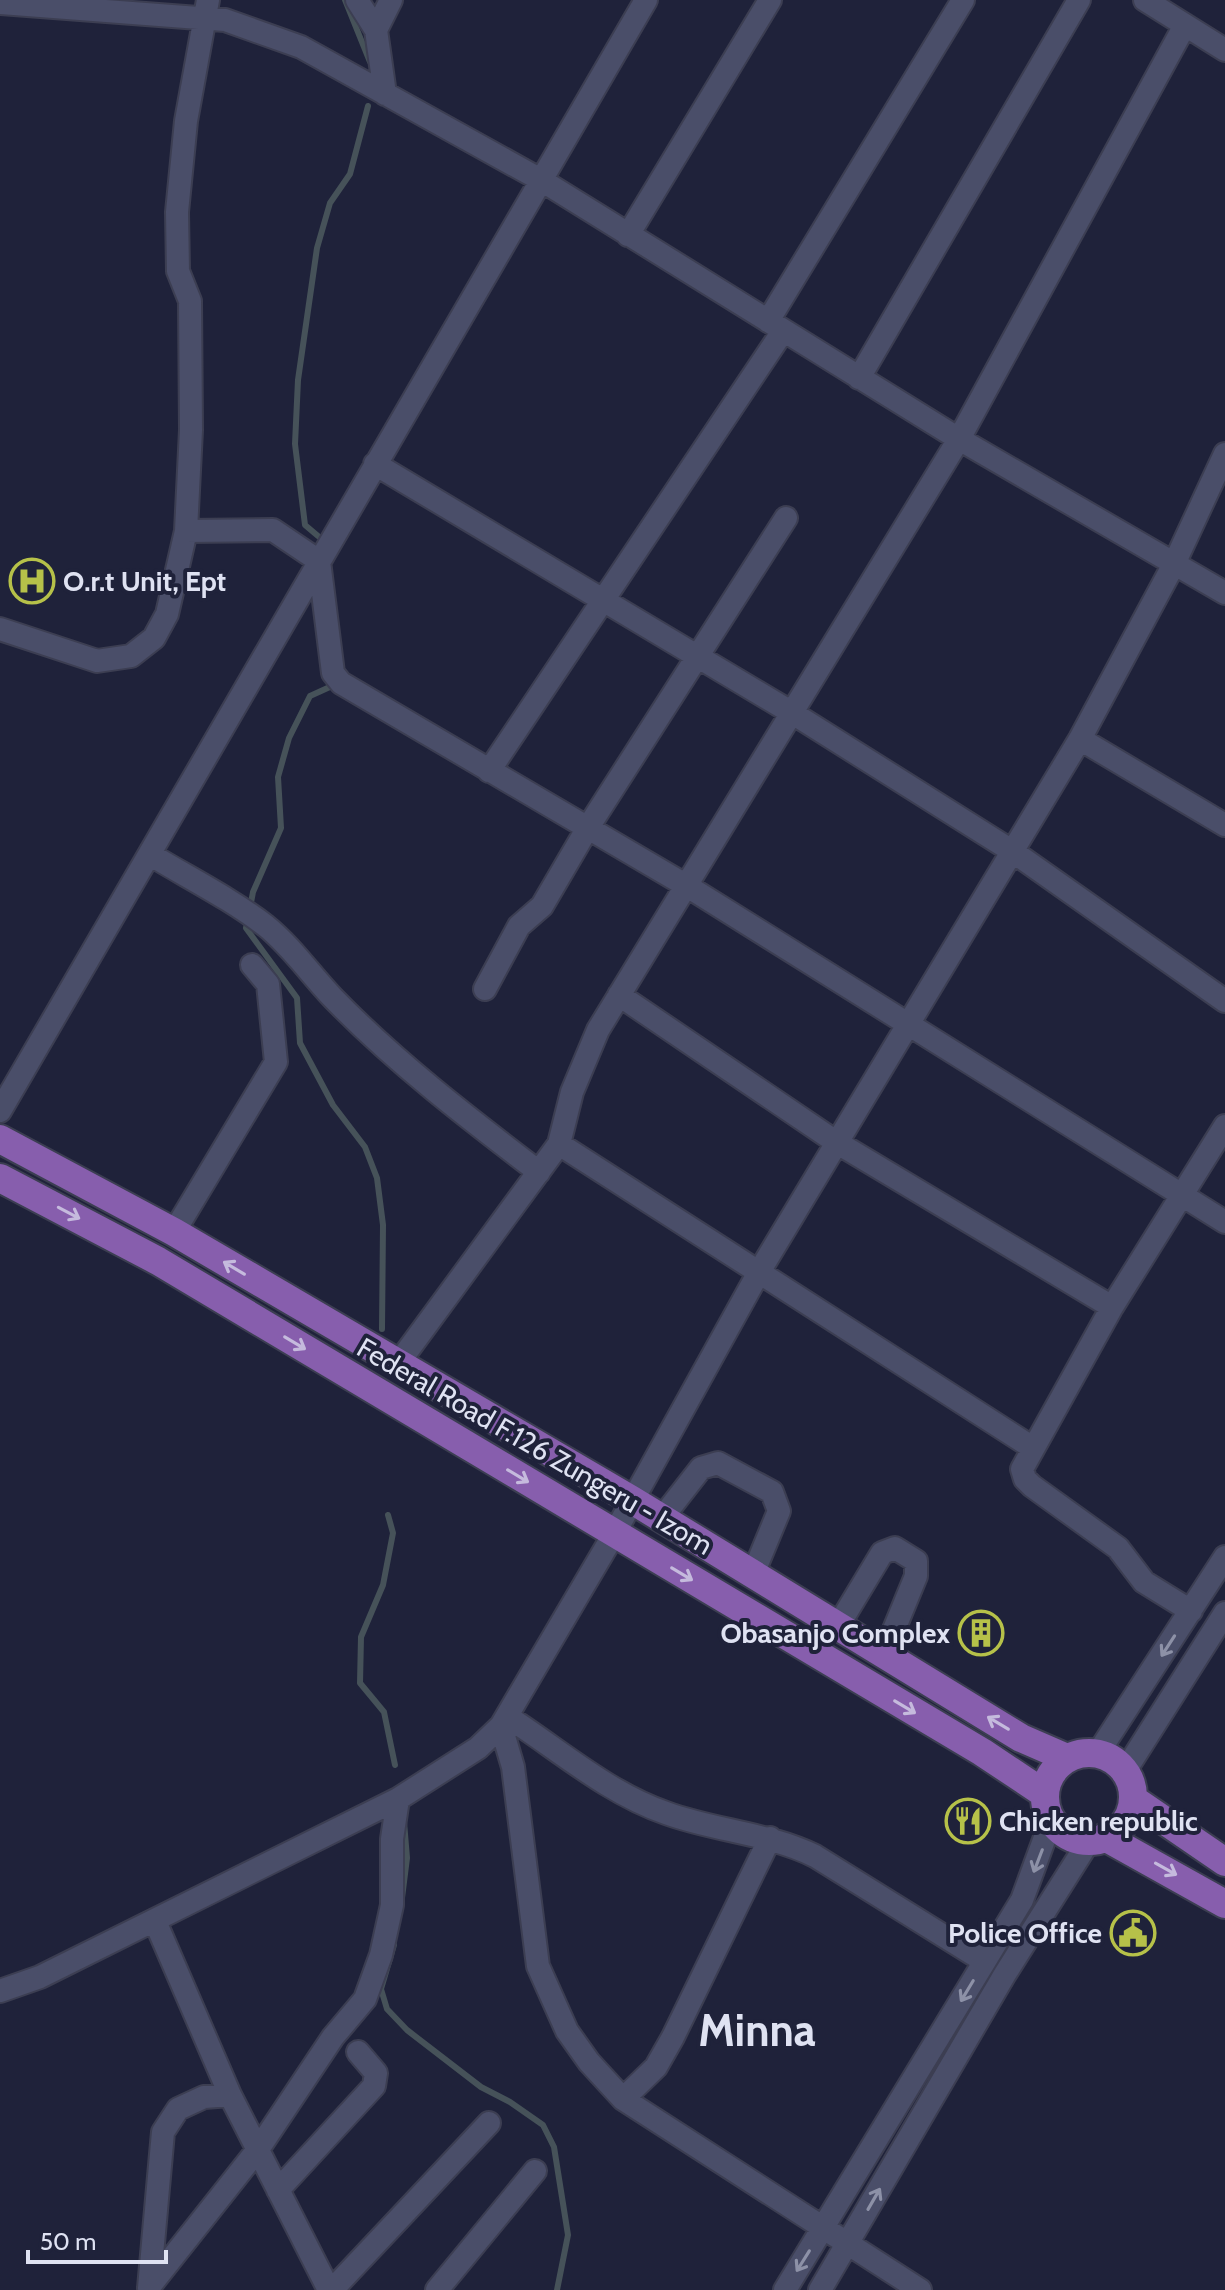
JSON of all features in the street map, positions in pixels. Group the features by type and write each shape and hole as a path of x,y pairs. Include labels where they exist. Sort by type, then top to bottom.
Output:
{"main road":[{"name":"Federal Road F.126 Zungeru - Izom","path":"0,1139 174,1232 632,1500 1021,1738 1067,1758"},
{"name":"Federal Road F.126 Zungeru - Izom","path":"0,1178 158,1261 982,1752 1048,1807"},
{"path":"1097,1839 1125,1822 1133,1799 1125,1771 1112,1759 1098,1753 1082,1753 1067,1758 1056,1767 1048,1807 1075,1839 1097,1839 1225,1904"},
{"path":"1133,1799 1225,1862"}],"street":[{"path":"357,0 376,30 385,94"},
{"path":"376,30 391,0"},
{"path":"0,1111 646,0"},
{"path":"628,235 770,0"},
{"path":"489,771 775,326 963,0"},
{"path":"859,378 1079,0"},
{"path":"1145,0 1225,50"},
{"path":"0,3 207,9 225,20 301,47 541,180 959,439 1225,593"},
{"path":"0,629 97,661 131,656 154,638 167,614 186,531 191,430 190,301 178,271 177,212 186,121 207,9"},
{"path":"397,1365 559,1144 578,1076 619,995 794,714 959,439 1185,25"},
{"path":"0,1991 40,1977 398,1799 478,1748 504,1721 614,1534 759,1272 1080,739 1174,564 1225,454"},
{"path":"375,464 794,714 1012,851 1225,1001"},
{"path":"485,989 519,926 542,906 587,829 786,518"},
{"path":"186,531 273,530 319,561 336,679 687,886 906,1026 1225,1222"},
{"path":"1080,739 1225,825"},
{"path":"151,855 257,920 290,947 333,998 391,1051 457,1109 539,1172"},
{"path":"174,1232 276,1062 268,984 252,965"},
{"path":"619,995 836,1142 1112,1307"},
{"path":"1191,1611 1144,1582 1118,1548 1025,1479 1022,1469 1062,1402 1112,1307 1225,1126"},
{"path":"559,1144 1033,1448"},
{"path":"662,1518 701,1468 710,1464 718,1463 772,1492 779,1511 753,1574"},
{"path":"838,1626 882,1553 895,1548 916,1561 917,1567 884,1654"},
{"path":"1098,1753 1225,1557"},
{"path":"1125,1771 1225,1613"},
{"path":"504,1721 618,1792 665,1813 725,1831 770,1838 815,1856 984,1961"},
{"path":"504,1721 513,1767 538,1966 567,2031 589,2062 623,2099 920,2290"},
{"path":"149,2288 259,2148 333,2037 365,1999 381,1955 392,1905 392,1839 398,1799"},
{"path":"785,2290 1022,1900 1048,1807"},
{"path":"623,2099 656,2067 673,2037 770,1838"},
{"path":"820,2290 1005,1974 1097,1839"},
{"path":"155,1921 230,2095 330,2290 489,2123"},
{"path":"278,2190 374,2086 376,2073 358,2052"},
{"path":"149,2288 163,2132 178,2109 204,2097 230,2095"},
{"path":"437,2290 535,2171"}],"waterway":[{"path":"345,0 370,62"},
{"path":"318,536 305,525 295,444 298,380 317,248 330,203 350,174 368,106"},
{"path":"250,908 253,892 281,828 278,777 289,738 310,696 332,686"},
{"path":"248,919 246,928 297,998 300,1043 333,1105 365,1147 377,1178 383,1225 382,1329"},
{"path":"388,1515 393,1533 383,1585 361,1637 360,1683 384,1712 395,1765"},
{"path":"402,1898 407,1858 404,1822"},
{"path":"394,1945 381,1989 387,2009 407,2030 481,2087 543,2125 554,2147 568,2235 557,2290"}],"place":[{"name":"O.r.t Unit, Ept","path":"32,581"},
{"name":"Obasanjo Complex","path":"981,1633"},
{"name":"Chicken republic","path":"968,1821"},
{"name":"Police Office","path":"1133,1933"}],"district":[{"name":"Minna","path":"757,2030"}]}
